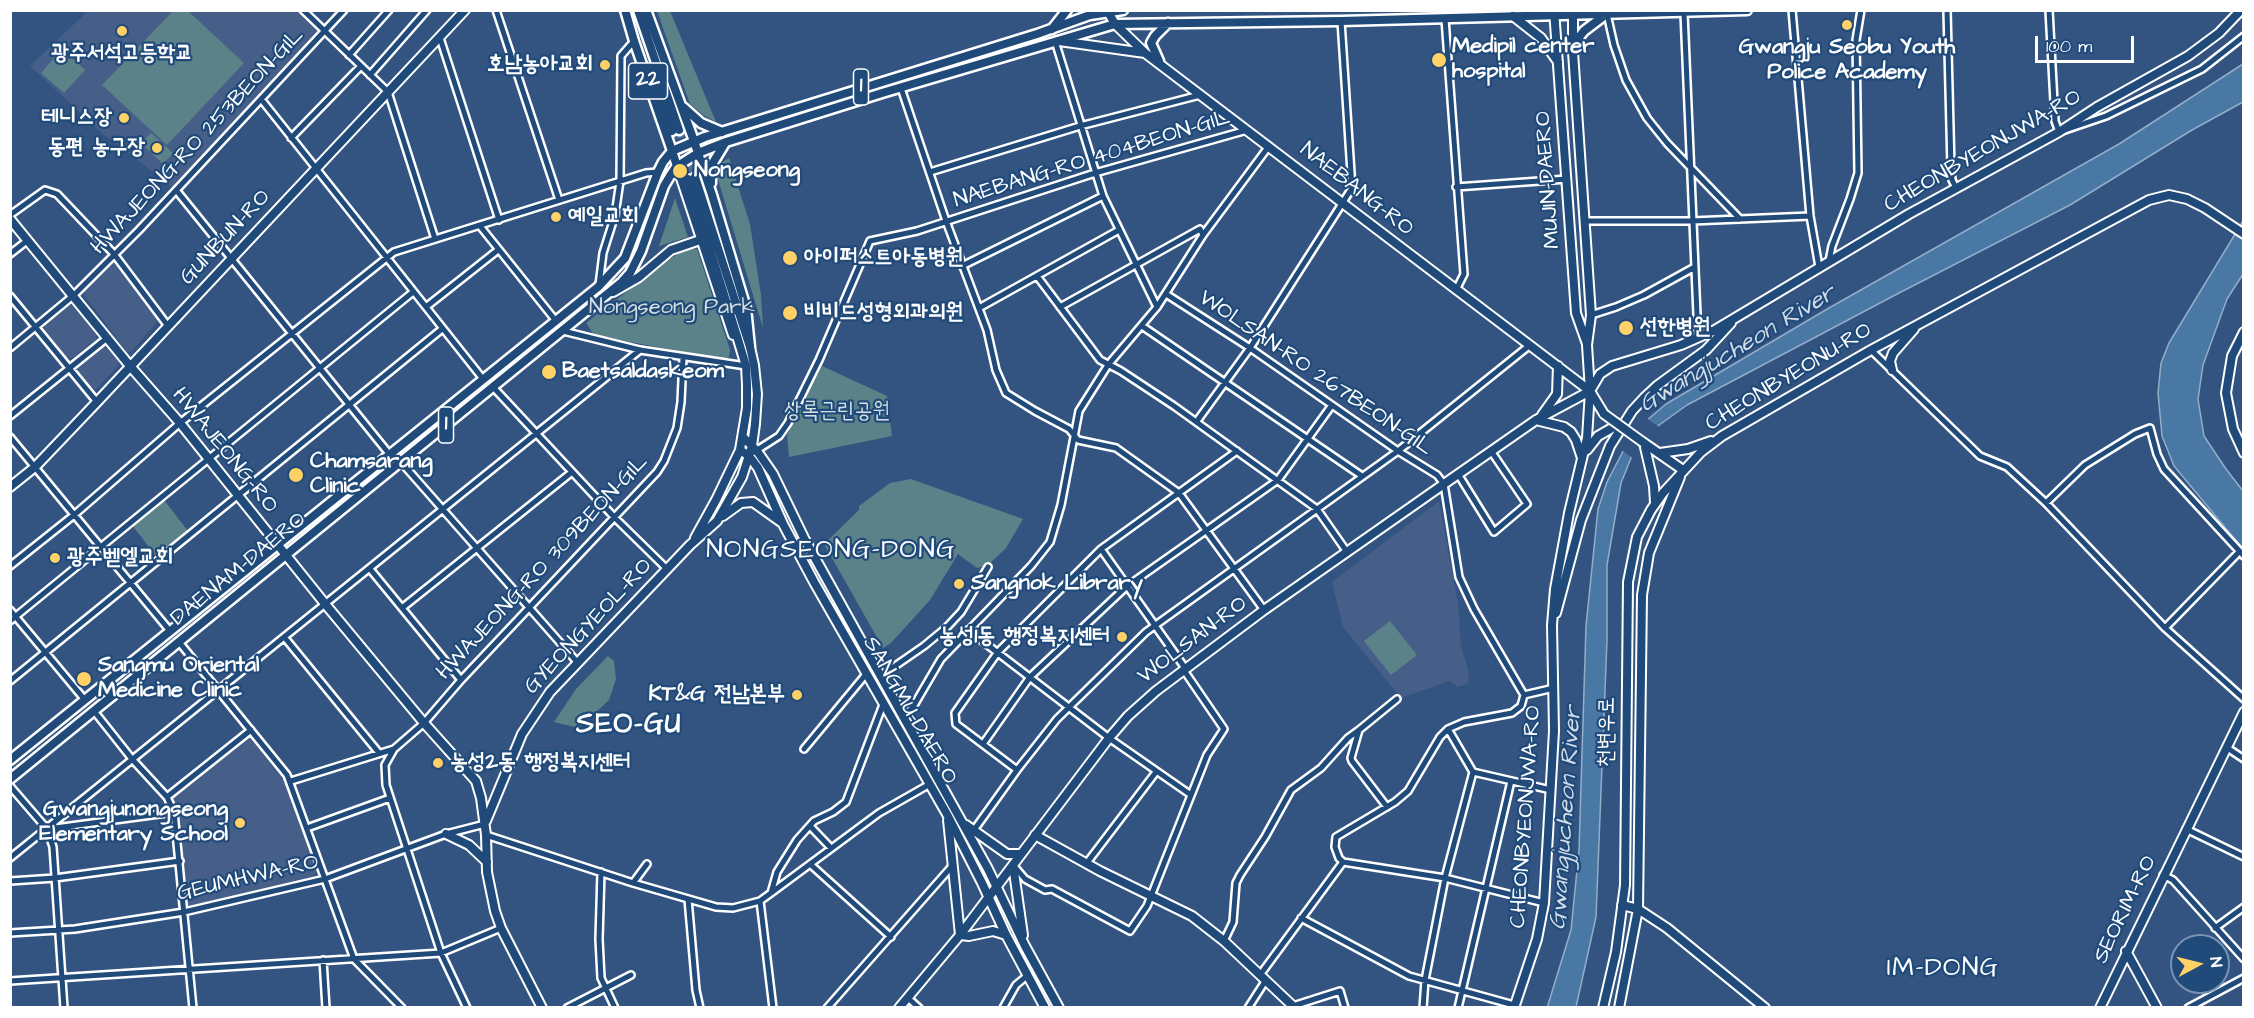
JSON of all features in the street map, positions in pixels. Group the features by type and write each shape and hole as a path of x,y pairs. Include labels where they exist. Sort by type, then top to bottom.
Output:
{"main road":[{"name":"22","path":"627,10 634,41 672,151"},
{"path":"627,10 675,130 639,10"},
{"name":"22","path":"646,10 698,153"},
{"path":"1052,29 1067,10"},
{"name":"1","path":"672,151 694,141 1037,34 1090,15 1122,10"},
{"name":"1","path":"698,153 726,142 901,87 1110,25 1445,19 1573,12 1607,14 1747,10"},
{"path":"1573,52 1576,41 1584,31 1607,14"},
{"path":"1159,61 1151,43 1168,23"},
{"path":"1026,49 1042,39 1042,35 1037,34"},
{"path":"681,104 701,123 723,132"},
{"path":"712,195 711,166 714,157 726,142"},
{"name":"DAENAM-DAERO","path":"10,760 598,286 620,265 631,248 658,172 672,151"},
{"path":"698,153 746,308 750,347"},
{"name":"DAENAM-DAERO","path":"10,779 606,295 630,273 641,251 664,186 676,167 698,153"}],"street":[{"path":"303,10 388,92 435,239"},
{"name":"HWAJEONG-RO 253BEON-GIL","path":"10,348 74,295 176,190 344,10"},
{"path":"349,55 389,10"},
{"path":"370,75 427,10"},
{"name":"GUNBUN-RO","path":"10,488 35,467 97,402 465,10"},
{"path":"496,10 559,200"},
{"path":"1792,10 1810,216 1819,267"},
{"path":"1829,261 1832,246 1858,173 1856,40 1862,10"},
{"path":"1947,10 1950,146 1952,180 1956,188"},
{"path":"2049,10 2055,121 2059,132 2106,116 2202,69 2244,36"},
{"name":"CHEONBYEONJWA-RO","path":"1514,1006 1537,939 1544,903 1554,688 1552,625 1559,563 1589,421 1590,391 1600,374 1612,366 1698,338 1736,317 1956,188 2059,132 2097,107 2200,48 2219,33 2241,10"},
{"path":"1106,11 1110,25"},
{"name":"MUJIN-DAERO","path":"1573,12 1573,52 1592,315 1587,345 1590,391 1604,414 1619,424"},
{"name":"MUJIN-DAERO","path":"1554,13 1576,313 1587,345"},
{"path":"1684,13 1693,268 1698,338"},
{"path":"1607,14 1618,59 1634,97 1659,134 1740,219"},
{"path":"1514,16 1541,38 1558,62"},
{"path":"1445,19 1464,274 1456,290"},
{"path":"1197,422 1250,348 1352,189 1341,21"},
{"name":"NAEBANG-RO","path":"1110,25 1590,391"},
{"path":"440,38 499,220"},
{"path":"598,286 603,253 615,215 620,181 621,56 634,41"},
{"path":"1145,53 1055,41 1103,196 1157,307"},
{"path":"291,138 361,66"},
{"path":"901,87 946,221 987,330 996,370 1006,393 1025,406 1069,429 1078,440 1116,448 1179,494 1264,610"},
{"path":"930,172 1080,126 1202,95"},
{"path":"261,99 483,379"},
{"name":"NAEBANG-RO 404BEON-GIL","path":"754,448 779,436 788,423 819,360 870,241 904,235 1095,172 1248,130"},
{"path":"904,716 913,707 941,659 1050,542 1061,505 1079,411 1108,365 1157,307 1203,234 1269,146"},
{"path":"672,151 726,318 746,366"},
{"path":"10,566 74,515 180,423 394,252 646,173 658,172"},
{"path":"740,450 747,408 746,366 691,178 750,347 757,394 754,448"},
{"path":"1456,187 1567,178"},
{"path":"10,217 45,190 57,194 114,254 168,326"},
{"path":"176,190 390,454"},
{"name":"CHEONBYEONU-RO","path":"1619,1008 1638,909 1642,595 1649,553 1683,470 1722,436 1871,350 2135,207 2169,195 2187,199 2244,234"},
{"path":"962,266 1103,196"},
{"path":"1585,221 1692,221 1810,216"},
{"name":"HWAJEONG-RO","path":"10,217 326,605 424,723 476,781 485,824"},
{"path":"480,226 556,321"},
{"path":"1060,308 1136,263 1200,229 1203,234"},
{"path":"979,308 1119,230"},
{"path":"10,254 28,240"},
{"path":"606,295 639,277 671,250 700,240"},
{"path":"426,307 498,250"},
{"path":"1592,315 1636,299 1693,268"},
{"path":"1037,276 1100,360 1121,371 1197,422 1317,509 1347,552"},
{"path":"10,621 413,292"},
{"name":"WOLSAN-RO 267BEON-GIL","path":"1166,294 1437,475 1444,484"},
{"path":"10,296 97,402"},
{"name":"CHEONBYEONJWA-RO","path":"1552,625 1565,585 1581,520 1610,446 1632,411 1644,398 1706,350 1736,317"},
{"path":"1892,370 1890,361 1893,353 1919,324"},
{"path":"1142,326 1362,476"},
{"path":"10,681 442,328"},
{"path":"563,331 640,350 746,366"},
{"path":"2244,332 2232,356 2226,393 2233,429 2244,453"},
{"path":"10,416 107,338"},
{"path":"974,830 1017,770 1068,706 1153,626 1398,451 1530,345"},
{"path":"10,858 640,350"},
{"path":"1871,350 1980,456 2007,466 2046,503 2165,628 2244,699"},
{"name":"HWAJEONG-RO 309BEON-GIL","path":"394,749 424,723 461,680 651,479 664,461 680,416 683,358"},
{"path":"1536,420 1552,404 1557,394 1558,366"},
{"path":"493,387 615,518 667,569"},
{"name":"WOLSAN-RO","path":"899,1008 960,936 1109,738 1134,710 1184,669 1264,610 1458,474 1536,420 1590,391"},
{"path":"983,744 1030,676 1126,587 1278,480 1332,405"},
{"path":"1536,420 1564,427 1571,432 1582,459"},
{"path":"1582,459 1592,441 1619,424 1683,470"},
{"path":"2046,503 2085,465 2135,434 2150,428 2164,469 2241,554 2165,628"},
{"path":"1660,453 1704,444 1722,436"},
{"path":"10,437 170,632"},
{"name":"SANGMU-DAERO","path":"743,437 773,474 805,540 997,885 1025,945 1059,1008"},
{"path":"1644,443 1654,486 1655,504"},
{"name":"GYEONGYEOL-RO","path":"542,1008 501,928 490,892 485,824 505,771 522,735 550,692 690,545 717,521 742,477 754,448"},
{"name":"SANGMU-DAERO","path":"740,450 749,456 758,468 783,524 814,582 948,816 1006,935 1045,1008"},
{"name":"GYEONGYEOL-RO","path":"690,545 716,500 740,450"},
{"path":"1017,770 956,724 955,713 998,652 1101,549 1237,451"},
{"path":"1458,474 1494,532 1527,504 1491,451"},
{"path":"401,462 578,663"},
{"name":"천변우로","path":"1603,1008 1616,952 1625,885 1628,582 1637,537 1655,504 1683,470"},
{"path":"402,608 572,472"},
{"path":"1444,484 1459,578 1474,609 1524,695 1521,706 1512,713 1468,721 1448,729 1440,737 1408,791 1387,807 1336,837 1335,847 1343,862 1446,878 1544,903"},
{"path":"717,521 741,502 753,502 783,524"},
{"path":"1013,865 1025,879 1045,890 1052,890 1130,932 1147,906 1207,755 1224,729 1101,549"},
{"path":"882,675 947,627 961,612 988,567"},
{"path":"370,569 461,680"},
{"path":"10,609 85,700"},
{"path":"968,630 1109,738 1191,795"},
{"path":"285,638 379,753"},
{"path":"179,642 291,781 354,959 402,1008"},
{"path":"804,749 867,673"},
{"path":"1524,695 1554,688"},
{"path":"1224,941 1233,922 1236,883 1276,819 1291,790 1321,768 1347,738 1396,699"},
{"path":"771,893 777,872 797,840 814,821 833,812 846,802 884,702"},
{"path":"94,711 166,797 174,812 193,1008"},
{"name":"SEORIM-RO","path":"2100,1008 2244,712"},
{"path":"1423,1008 1425,980 1446,878 1473,772 1448,729"},
{"path":"166,797 251,730"},
{"path":"1359,730 1352,751 1352,761 1387,807"},
{"path":"2226,747 2244,759"},
{"path":"291,781 394,749"},
{"path":"394,749 385,765 384,775 390,798 441,953 467,1008"},
{"path":"1086,864 1156,772"},
{"path":"1473,772 1551,790"},
{"path":"1458,1008 1511,781"},
{"path":"486,835 688,900 722,908 741,906 760,900 771,893 879,813 930,784"},
{"path":"10,786 47,829 53,847 64,1008"},
{"path":"307,828 390,798"},
{"path":"47,829 174,812"},
{"path":"948,816 960,936 993,931 1006,935"},
{"path":"963,822 1007,854 1021,854"},
{"name":"GEUMHWA-RO","path":"10,933 59,930 184,912 325,879 446,834 485,824"},
{"path":"810,826 831,848"},
{"path":"2186,829 2244,857"},
{"path":"446,834 469,845 487,862"},
{"path":"1035,836 1150,897 1192,916 1224,941 1294,1007 1341,991 1345,1008"},
{"path":"10,881 55,878 180,861"},
{"path":"1248,1008 1263,978 1301,918 1343,862"},
{"path":"633,883 647,864"},
{"path":"810,864 891,937"},
{"path":"827,1008 953,865"},
{"path":"1013,865 1025,945"},
{"path":"601,872 601,978 615,1008"},
{"path":"2163,875 2173,880 2244,959"},
{"path":"688,900 699,1008"},
{"path":"760,900 773,1008"},
{"path":"1622,905 1638,909 1667,928 1765,1008"},
{"path":"2215,928 2244,906"},
{"path":"1301,918 1409,976 1514,1006"},
{"path":"10,981 441,953 501,928"},
{"path":"2126,951 2157,1008"},
{"path":"323,960 326,1008"},
{"path":"567,1008 631,975"},
{"path":"1003,1008 1016,985 1028,975"},
{"path":"2188,1008 2244,978"},
{"path":"908,998 919,1008"}],"shaded area":[{"path":"88,11 303,11 325,31 176,190 102,133 30,66"},
{"path":"2243,64 2243,102 2192,130 2070,205 1687,405 1644,436 1635,448 1621,483 1607,565 1607,640 1596,917 1576,1007 1547,1008 1571,930 1579,850 1586,626 1598,509 1607,482 1633,432 1666,404 1829,308 2119,144"},
{"path":"2243,221 2243,274 2227,299 2203,365 2198,399 2204,436 2243,491 2243,549 2174,466 2162,436 2158,393 2161,363 2169,343"},
{"path":"110,263 115,263 157,318 157,322 131,352 127,352 84,292"},
{"path":"68,305 75,306 97,332 96,339 72,358 67,358 44,330 45,323"},
{"path":"102,346 107,347 118,361 118,366 96,389 92,388 77,370 78,364"},
{"path":"1439,501 1458,603 1461,646 1469,673 1468,683 1458,687 1449,681 1401,698 1343,627 1332,582"},
{"name":"Gwangjunongseong Elementary School","path":"249,737 289,787 318,871 312,877 188,907 181,832 177,810 170,798"}],"green space":[{"path":"173,11 188,11 244,63 167,145 102,85"},
{"path":"657,11 670,11 716,122 690,104"},
{"path":"62,49 85,70 64,93 41,73"},
{"name":"동편 농구장","path":"151,133 173,153 163,164 141,143"},
{"name":"Nongseong Park","path":"729,158 750,224 761,295 763,328 717,176 721,163"},
{"name":"Nongseong Park","path":"675,198 688,237 659,246"},
{"name":"Nongseong Park","path":"689,248 697,249 730,350 729,357 725,360 594,335 586,323 668,260"},
{"name":"상록근린공원","path":"822,366 887,396 892,436 789,457 787,435"},
{"path":"911,479 1023,519 1006,548 988,565 977,568 958,554 930,600 891,643 883,648 824,544 859,510 859,506 890,483"},
{"path":"164,500 188,531 156,556 132,525"},
{"path":"1390,621 1417,655 1391,675 1364,641"},
{"path":"608,656 614,661 616,679 609,700 579,728 554,722 576,689"}],"pier":[{"path":"1645,417 1659,427 1646,438 1634,459 1620,449 1630,430"}],"tunnel":[{"path":"679,130 695,177"},
{"path":"672,131 688,179"}],"place":[{"name":"Gwangju Seobu Youth Police Academy","path":"1847,25"},
{"name":"광주서석고등학교","path":"122,31"},
{"name":"Medipil center hospital","path":"1439,60"},
{"name":"호남농아교회","path":"605,65"},
{"name":"테니스장","path":"124,118"},
{"name":"동편 농구장","path":"157,148"},
{"name":"Nongseong","path":"680,171"},
{"name":"예일교회","path":"556,217"},
{"name":"아이퍼스트아동병원","path":"790,258"},
{"name":"비비드성형외과의원","path":"790,313"},
{"name":"선한병원","path":"1626,328"},
{"name":"Baetsaldaskeom","path":"549,372"},
{"name":"Chamsarang Clinic","path":"296,475"},
{"name":"광주벧엘교회","path":"55,558"},
{"name":"Sangnok Library","path":"959,584"},
{"name":"농성1동 행정복지센터","path":"1122,637"},
{"name":"Sangmu Oriental Medicine Clinic","path":"84,679"},
{"name":"KT&G 전남본부","path":"797,695"},
{"name":"농성2동 행정복지센터","path":"438,763"},
{"name":"Gwangjunongseong Elementary School","path":"240,823"}],"district":[{"name":"NONGSEONG-DONG","path":"831,552"},
{"name":"SEO-GU","path":"629,726"},
{"name":"IM-DONG","path":"1943,970"}],"water label":[{"name":"Gwangjucheon River","path":"1738,350"},
{"name":"Gwangjucheon River","path":"1567,818"}]}
